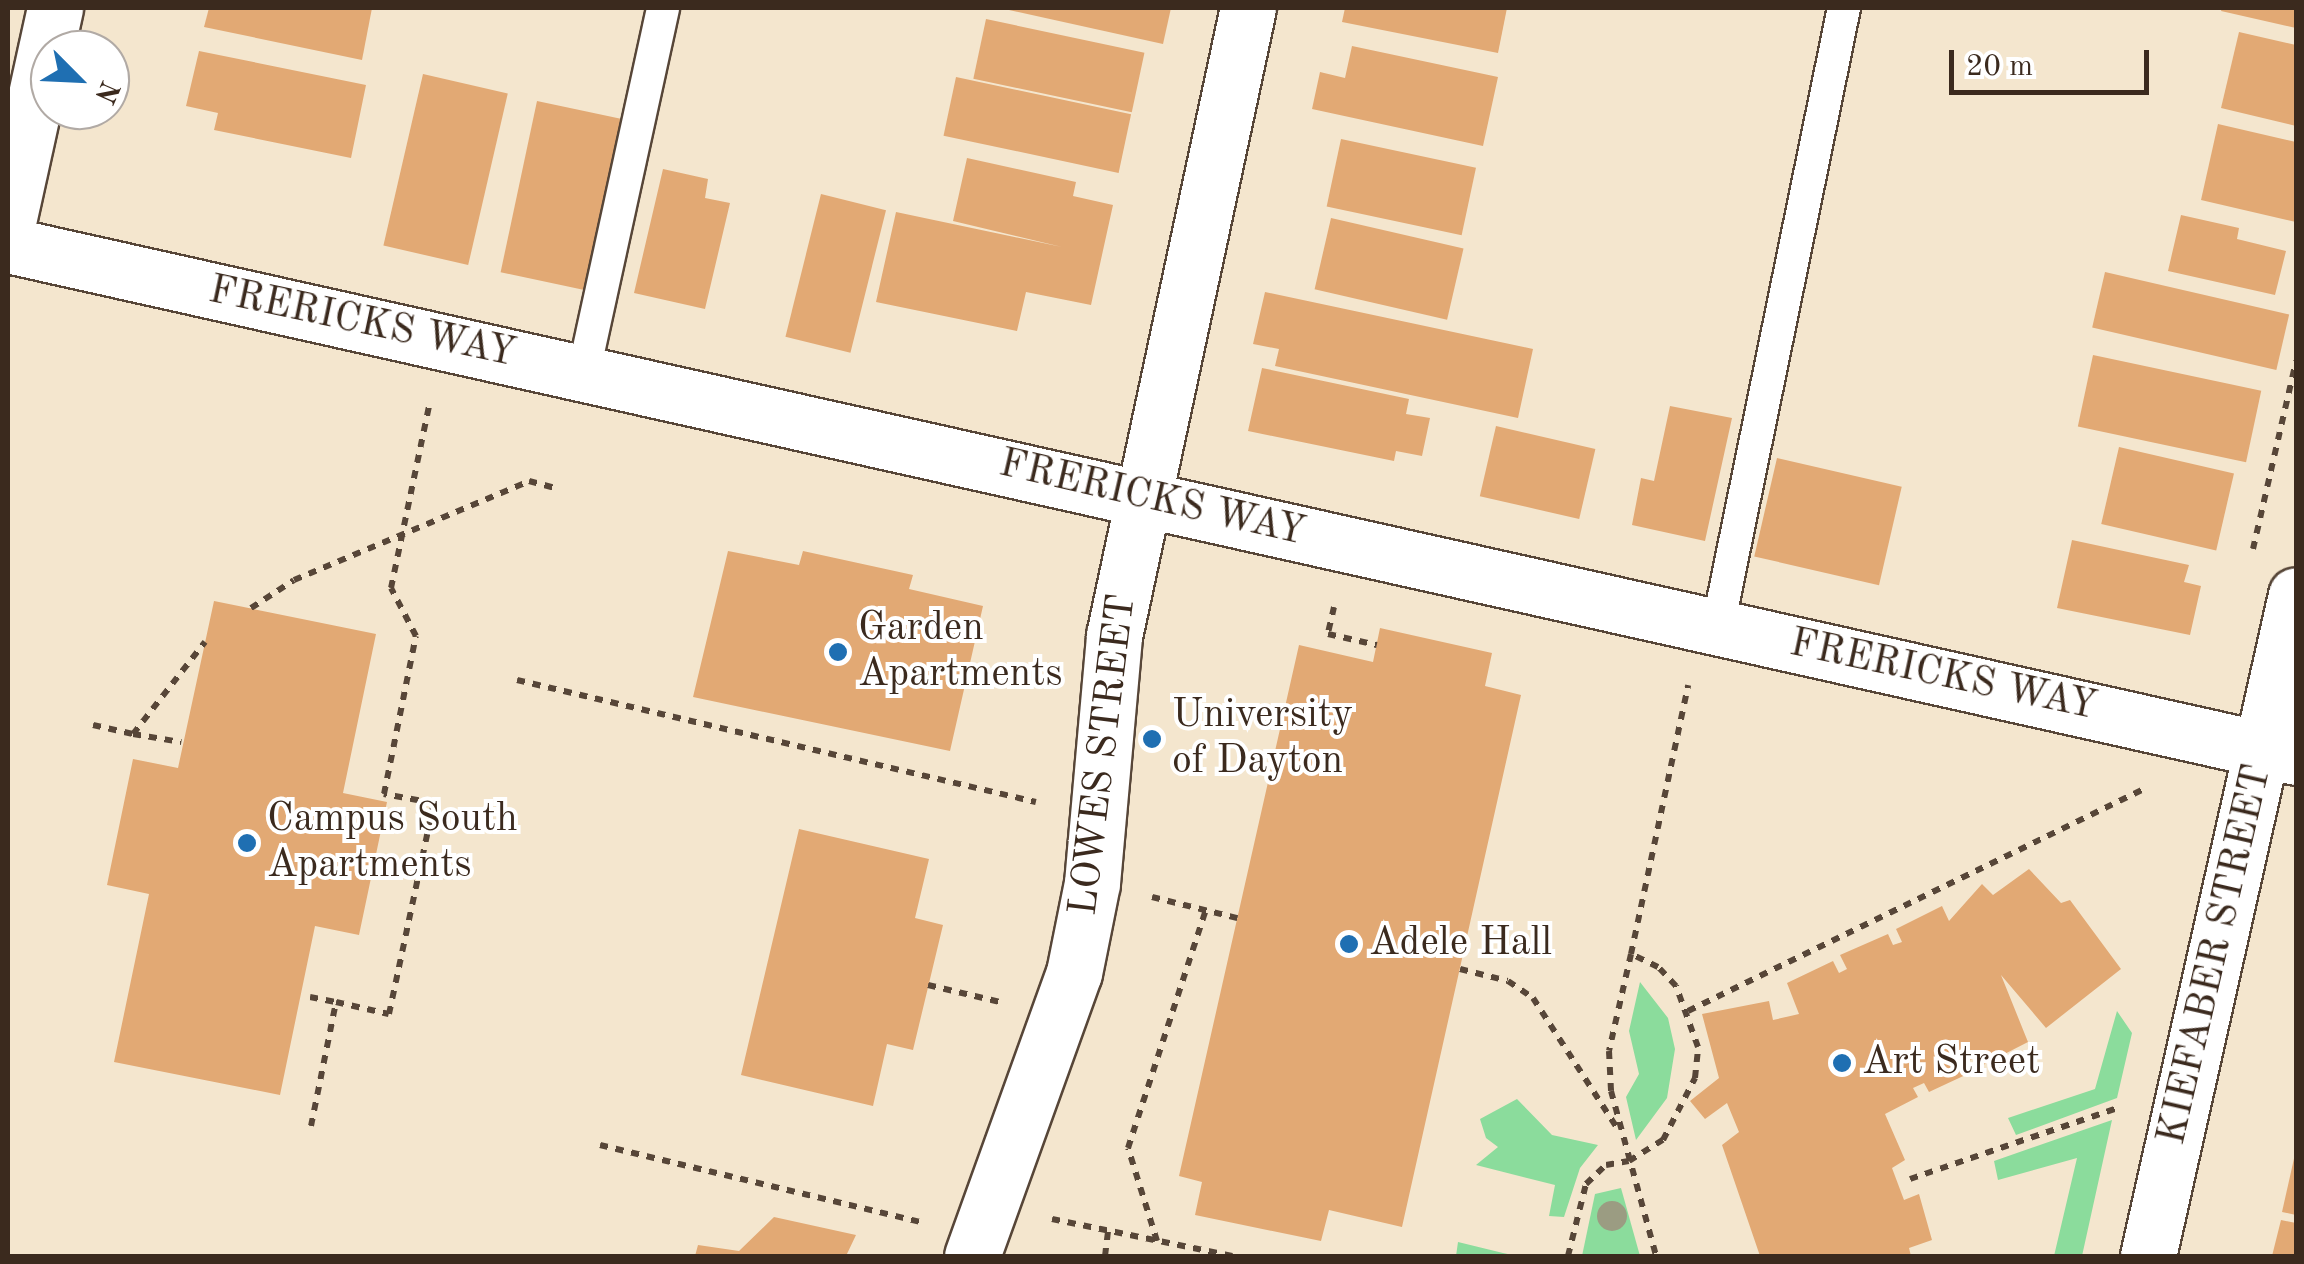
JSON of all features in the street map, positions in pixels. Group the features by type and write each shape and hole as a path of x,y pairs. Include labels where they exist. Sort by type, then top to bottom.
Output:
{"street":[{"path":"8,222 56,8"},
{"name":"LOWES STREET","path":"981,1233 1061,1017 1092,883 1109,664 1248,8"},
{"name":"FRERICKS WAY","path":"8,245 2280,753"},
{"name":"KIEFABER STREET","path":"2148,1256 2280,753 2296,594"}],"lane":[{"path":"584,371 664,8"},
{"path":"1718,626 1844,8"}],"path":[{"path":"2250,560 2296,360"},
{"path":"310,998 388,1014 434,803 384,794 416,636 391,588 429,404"},
{"path":"251,608 294,580 404,530 529,481 556,488"},
{"path":"1337,596 1328,634 1377,645"},
{"path":"133,734 205,642"},
{"path":"1656,1256 1620,1133 1609,1052 1689,679"},
{"path":"516,680 1096,816"},
{"path":"93,725 182,742"},
{"path":"1687,1012 2158,782"},
{"path":"1092,883 1238,918"},
{"path":"1156,1241 1128,1148 1206,910"},
{"path":"1568,1256 1586,1184 1606,1165 1629,1160 1663,1140 1682,1112 1698,1047 1687,1012 1658,966 1631,954"},
{"path":"1460,970 1508,981 1533,998 1620,1133"},
{"path":"311,1126 336,1002"},
{"path":"1910,1179 2128,1105"},
{"path":"600,1145 981,1233 1108,1230 1232,1256"},
{"path":"1105,1256 1108,1230"}],"green space":[{"path":"1640,982 1668,1018 1675,1049 1667,1098 1636,1140 1626,1097 1639,1074 1629,1031"},
{"path":"2117,1011 2132,1033 2117,1098 2016,1135 2008,1118 2095,1089"},
{"path":"1517,1099 1552,1135 1598,1145 1580,1168 1564,1217 1549,1216 1555,1185 1476,1165 1498,1147 1486,1138 1480,1119"},
{"path":"2112,1120 2082,1256 2054,1256 2077,1158 1998,1180 1994,1161"},
{"path":"1621,1188 1640,1256 1582,1256 1595,1194"},
{"path":"1458,1242 1503,1253 1517,1256 1456,1256"}],"building":[{"path":"209,8 372,8 362,60 204,27"},
{"path":"1000,8 1171,8 1163,44"},
{"path":"1345,8 1507,8 1498,53 1342,22"},
{"path":"2296,8 2296,28 2221,11"},
{"path":"986,19 1144,53 1132,112 973,79"},
{"path":"2239,32 2296,45 2296,126 2221,108"},
{"path":"1352,46 1498,77 1483,146 1312,109 1320,72 1345,78"},
{"path":"199,51 366,85 351,158 214,130 218,113 186,106"},
{"path":"423,74 508,94 468,265 383,245"},
{"path":"956,77 1131,114 1119,173 944,136"},
{"path":"537,101 623,119 587,290 501,272"},
{"path":"2218,124 2296,142 2296,222 2201,200"},
{"path":"1341,139 1476,168 1462,235 1327,206"},
{"path":"967,158 1076,182 1073,196 1113,205 1091,305 1026,292 1017,331 876,302 896,212 1062,247 953,221"},
{"path":"663,169 708,179 705,198 730,203 705,309 634,293"},
{"path":"821,194 886,210 850,353 785,337"},
{"path":"2181,215 2239,228 2237,239 2286,251 2275,295 2168,271"},
{"path":"1331,218 1464,249 1447,320 1315,289"},
{"path":"2105,272 2289,315 2276,370 2092,328"},
{"path":"1265,292 1533,349 1518,418 1275,366 1279,349 1253,344"},
{"path":"2093,355 2261,391 2246,462 2078,426"},
{"path":"1262,368 1409,399 1406,414 1430,418 1422,456 1396,451 1394,461 1248,431"},
{"path":"1670,406 1732,418 1705,541 1632,525 1641,478 1654,481"},
{"path":"1496,426 1595,449 1579,519 1480,496"},
{"path":"2119,447 2234,474 2216,551 2101,524"},
{"path":"1777,458 1902,487 1879,585 1754,556"},
{"path":"2072,540 2189,565 2184,582 2201,586 2190,635 2057,608"},
{"name":"Garden Apartments","path":"728,551 799,565 803,551 913,575 909,589 983,606 950,751 693,697"},
{"name":"Campus South Apartments","path":"214,601 376,634 343,793 387,802 359,935 315,926 280,1095 114,1062 149,894 107,885 133,759 178,768"},
{"name":"Adele Hall","path":"1380,628 1492,653 1485,686 1521,695 1402,1227 1329,1210 1321,1241 1195,1215 1202,1182 1179,1176 1299,645 1373,662"},
{"path":"799,829 929,859 915,918 943,925 913,1050 887,1044 873,1106 741,1075"},
{"name":"Art Street","path":"2029,869 2061,903 2070,900 2121,969 2046,1028 2001,975 2028,1042 1983,1065 1978,1056 1969,1061 1974,1071 1929,1092 1924,1083 1913,1088 1918,1097 1885,1114 1905,1160 1892,1168 1904,1200 1919,1194 1932,1240 1909,1248 1911,1256 1760,1256 1722,1145 1739,1132 1727,1103 1705,1119 1690,1101 1719,1078 1702,1014 1769,1001 1773,1020 1799,1014 1787,983 1833,961 1839,973 1847,969 1840,955 1888,934 1893,945 1902,942 1896,929 1942,906 1949,921 1982,884 1993,895"},
{"path":"2296,1154 2296,1215 2282,1212"},
{"path":"774,1217 856,1235 846,1256 695,1256 698,1245 739,1251"},
{"path":"2281,1220 2296,1223 2296,1256 2272,1256"}],"place":[{"name":"Garden Apartments","path":"838,652"},
{"name":"University of Dayton","path":"1152,739"},
{"name":"Campus South Apartments","path":"247,843"},
{"name":"Adele Hall","path":"1349,944"},
{"name":"Art Street","path":"1842,1063"}]}
